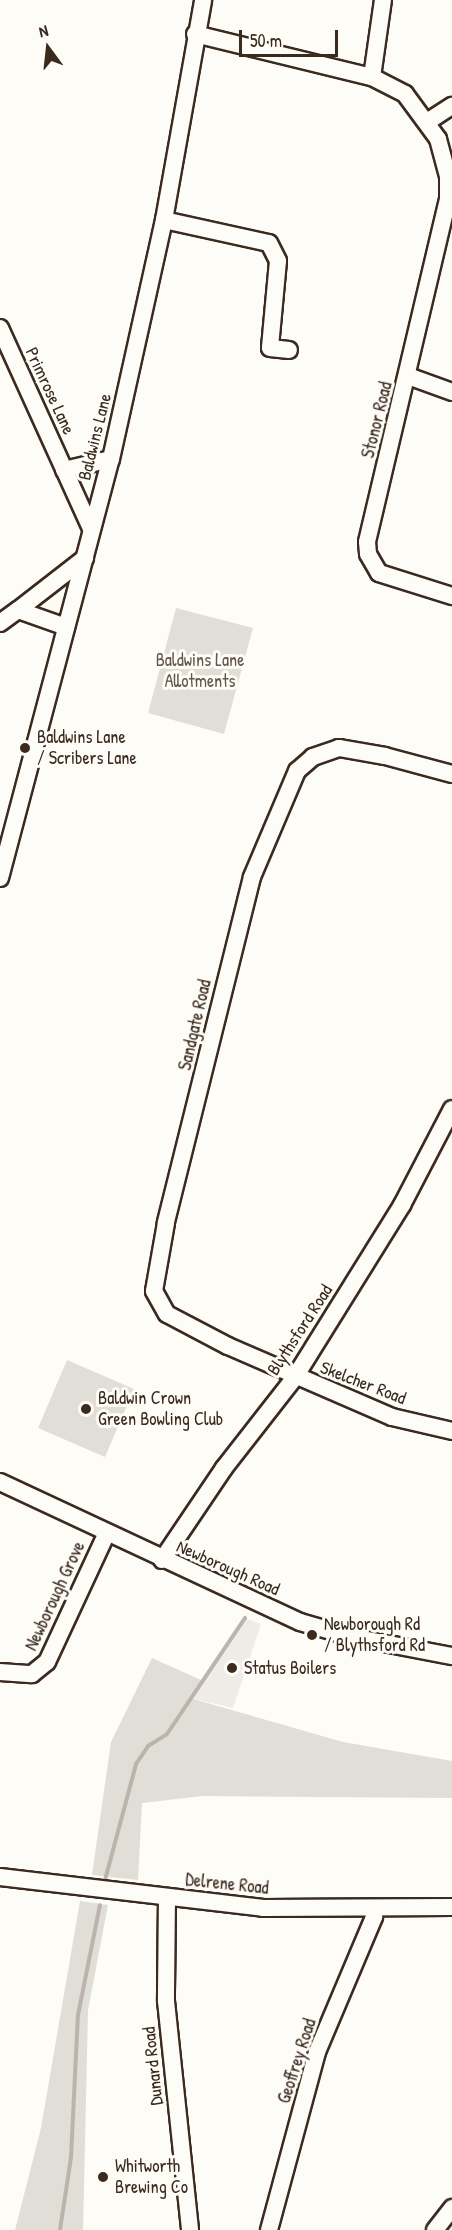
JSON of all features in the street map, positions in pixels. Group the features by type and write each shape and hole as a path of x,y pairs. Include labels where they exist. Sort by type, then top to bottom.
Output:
{"street":[{"name":"Baldwins Lane","path":"0,878 111,459 164,220 195,34 203,0"},
{"path":"372,77 382,0"},
{"name":"Stonor Road","path":"195,34 372,77 405,94 427,122 444,154 450,200 425,285 408,376 367,542 368,554 379,573 452,596"},
{"path":"427,122 452,106"},
{"path":"164,220 269,243 278,261 270,348 289,350"},
{"name":"Primrose Lane","path":"0,328 91,529"},
{"path":"408,376 452,392"},
{"path":"64,470 111,459"},
{"path":"0,623 85,558"},
{"path":"18,610 66,627"},
{"name":"Sandgate Road","path":"295,1377 167,1314 154,1291 166,1223 252,877 287,788 297,771 313,757 339,748 385,756 452,774"},
{"name":"Blythsford Road","path":"162,1560 224,1468 295,1377 402,1205 452,1109"},
{"name":"Skelcher Road","path":"295,1377 392,1418 452,1431"},
{"name":"Newborough Road","path":"0,1482 162,1560 300,1622 352,1637 452,1656"},
{"name":"Newborough Grove","path":"0,1672 32,1674 47,1662 107,1533"},
{"name":"Delrene Road","path":"0,1877 263,1908 452,1907"},
{"name":"Dunard Road","path":"167,1897 166,2001 190,2230"},
{"name":"Geoffrey Road","path":"269,2230 317,2052 374,1917 373,1908"},
{"path":"435,2230 452,2208"}],"shaded area":[{"path":"245,1618 261,1624 233,1708 190,1698"}],"green space":[{"name":"Baldwins Lane Allotments","path":"176,608 253,628 224,734 148,713"},
{"name":"Baldwin Crown Green Bowling Club","path":"67,1360 134,1389 105,1457 38,1428"},
{"path":"152,1658 201,1680 190,1698 343,1742 452,1761 452,1798 203,1796 142,1803 138,1880 92,1875 111,1742"},
{"path":"80,1901 108,1905 88,2010 83,2230 15,2230 41,2128"}],"waterway":[{"path":"105,1880 136,1764 148,1746 167,1734 245,1618"},
{"path":"60,2230 71,2157 78,2015 100,1905"}],"place":[{"name":"Baldwins Lane / Scribers Lane","path":"25,748"},
{"name":"Baldwin Crown Green Bowling Club","path":"86,1409"},
{"name":"Newborough Rd / Blythsford Rd","path":"312,1635"},
{"name":"Status Boilers","path":"232,1668"},
{"name":"Whitworth Brewing Co","path":"103,2177"}]}
